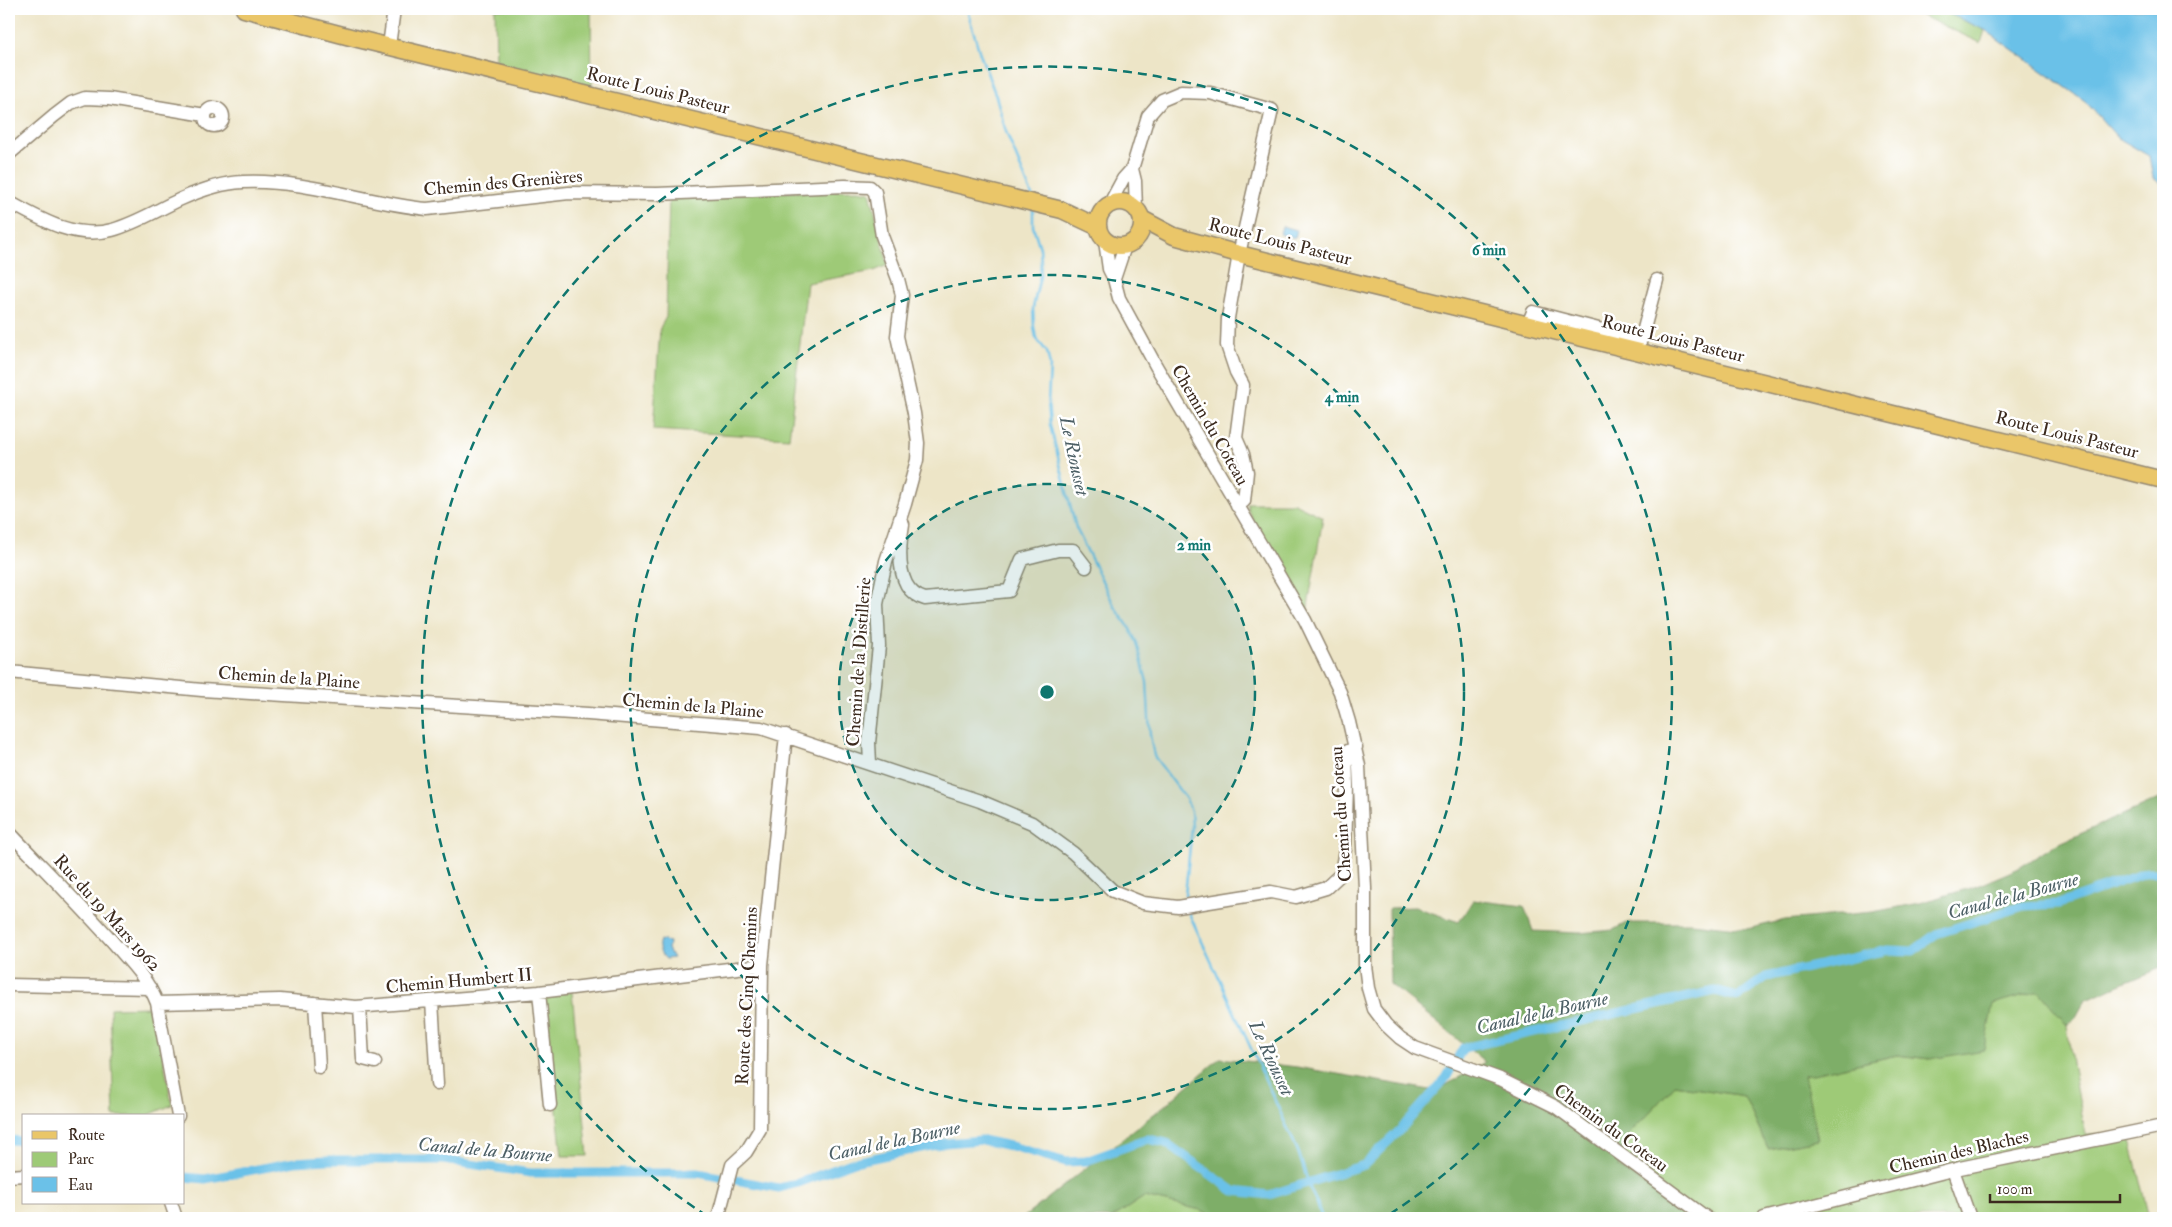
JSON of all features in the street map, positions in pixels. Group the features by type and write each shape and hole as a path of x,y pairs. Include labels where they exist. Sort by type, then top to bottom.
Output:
{"main road":[{"name":"Route Louis Pasteur","path":"244,9 1033,204 1062,210 1107,206"},
{"path":"1123,202 1139,214 1142,228 1131,242 1114,246 1101,234 1099,216 1107,206 1123,202"},
{"name":"Route Louis Pasteur","path":"1062,210 1101,234"},
{"name":"Route Louis Pasteur","path":"1139,214 1174,236 1239,254 2163,480"},
{"name":"Route Louis Pasteur","path":"1131,242 1174,236"}],"street":[{"path":"388,46 394,9"},
{"path":"1107,206 1123,179 1132,169 1148,116 1162,100 1181,92 1210,93 1272,110 1230,296 1227,345 1236,372 1244,385 1236,438 1243,454 1246,487 1244,501 1237,506"},
{"path":"9,154 71,103 85,98 109,99 205,115"},
{"path":"1132,169 1139,214"},
{"name":"Chemin des Grenières","path":"9,202 42,220 83,233 112,230 205,189 243,182 331,190 404,206 427,209 569,193 658,194 845,186 870,187"},
{"name":"Chemin de la Distillerie","path":"870,187 875,192 882,236 902,295 897,336 914,413 918,443 917,460 886,560 877,604 879,646 869,743 870,763"},
{"name":"Chemin du Coteau","path":"1101,234 1109,268 1119,298 1156,366 1305,620 1340,692 1356,748 1360,784 1365,965 1368,988 1374,1009 1386,1025 1400,1038 1416,1048 1500,1079 1556,1107 1707,1218"},
{"path":"1114,279 1131,242"},
{"path":"1528,324 1534,312 1641,340 1657,280"},
{"path":"908,494 900,570 905,583 920,597 1009,590 1022,560 1058,550 1073,550 1086,567"},
{"name":"Chemin de la Plaine","path":"9,672 202,690 735,724 761,728 870,763 990,805 1032,822 1073,853 1113,891 1144,903 1178,907 1271,892 1296,897 1326,888 1341,874 1345,849 1346,752 1356,748"},
{"name":"Route des Cinq Chemins","path":"718,1218 729,1171 732,1165 746,1152 760,1129 762,965 786,735"},
{"name":"Rue du 19 Mars 1962","path":"9,832 100,927 135,967 150,988 157,1003 178,1114"},
{"name":"Chemin Humbert II","path":"157,1003 280,1000 360,1007 539,992 762,965"},
{"path":"9,985 150,988"},
{"path":"539,992 550,1105"},
{"path":"432,1001 438,1084"},
{"path":"315,1003 319,1066"},
{"path":"360,1007 363,1058 375,1062"},
{"name":"Chemin des Blaches","path":"1764,1218 1953,1170 2163,1126"},
{"path":"1953,1170 1970,1218"},
{"path":"9,1176 22,1175"},
{"path":"170,1204 176,1218"}],"green space":[{"path":"495,9 591,9 592,86 496,64"},
{"path":"1907,9 1938,9 1985,30 1981,43"},
{"path":"858,190 870,192 888,265 874,271 807,283 789,438 653,430 660,328 666,317 669,196"},
{"path":"1247,503 1294,503 1323,517 1307,612 1248,511"},
{"path":"2163,797 2163,967 2086,999 2076,1017 2067,1025 2039,991 1993,1004 1984,1050 1930,1059 1897,1055 1804,1076 1818,1140 1768,1149 1744,1096 1675,1085 1631,1132 1618,1167 1696,1218 1219,1218 1201,1210 1144,1197 1112,1218 1023,1218 1169,1102 1220,1058 1297,1067 1436,1091 1485,1062 1390,984 1389,908 1415,907 1459,922 1473,900 1524,906 1533,931 1579,933 1613,930 1626,923 1692,923 1747,929 1785,920 1873,912 1920,903 1977,886 2019,868 2053,846"},
{"path":"2039,990 2067,1025 2072,1063 2086,1135 2129,1136 2149,1218 1696,1218 1618,1167 1631,1132 1675,1085 1744,1096 1768,1149 1818,1140 1803,1076 1897,1055 1930,1059 1993,1004"},
{"path":"572,992 588,1156 562,1156 544,995"},
{"path":"154,1007 172,1105 151,1114 114,1114 110,1008"},
{"path":"1144,1197 1201,1210 1219,1218 1112,1218"}],"water":[{"path":"1938,9 2163,9 2163,185 2153,178 2149,156 2118,138 2085,101 1985,30"},
{"path":"1282,226 1297,230 1295,238 1280,234"},
{"path":"660,940 669,942 668,949 673,958 666,959 662,955 659,948"}],"waterway":[{"name":"Le Riousset","path":"967,9 1006,132 1033,198"},
{"name":"Le Riousset","path":"1033,208 1033,226 1040,248 1041,262 1033,308 1034,327 1036,338 1047,352 1050,366 1048,402 1050,425 1076,528 1115,607 1129,627 1137,643 1147,682 1150,735 1154,756 1186,799 1191,811 1192,827 1185,895"},
{"name":"Canal de la Bourne","path":"185,1177 205,1179 295,1162 327,1160 443,1160 531,1173 698,1173 779,1188 854,1162 945,1143 982,1140 1015,1147 1066,1162 1086,1161 1148,1139 1166,1143 1234,1191 1269,1195 1364,1165 1400,1130 1446,1078 1463,1048 1715,991 1738,997 1766,977 1888,950 1913,951 1936,934 2023,906 2059,904 2147,872 2163,872"},
{"name":"Le Riousset","path":"1188,911 1298,1151 1322,1218"},
{"name":"Canal de la Bourne","path":"9,1140 22,1141"}]}
